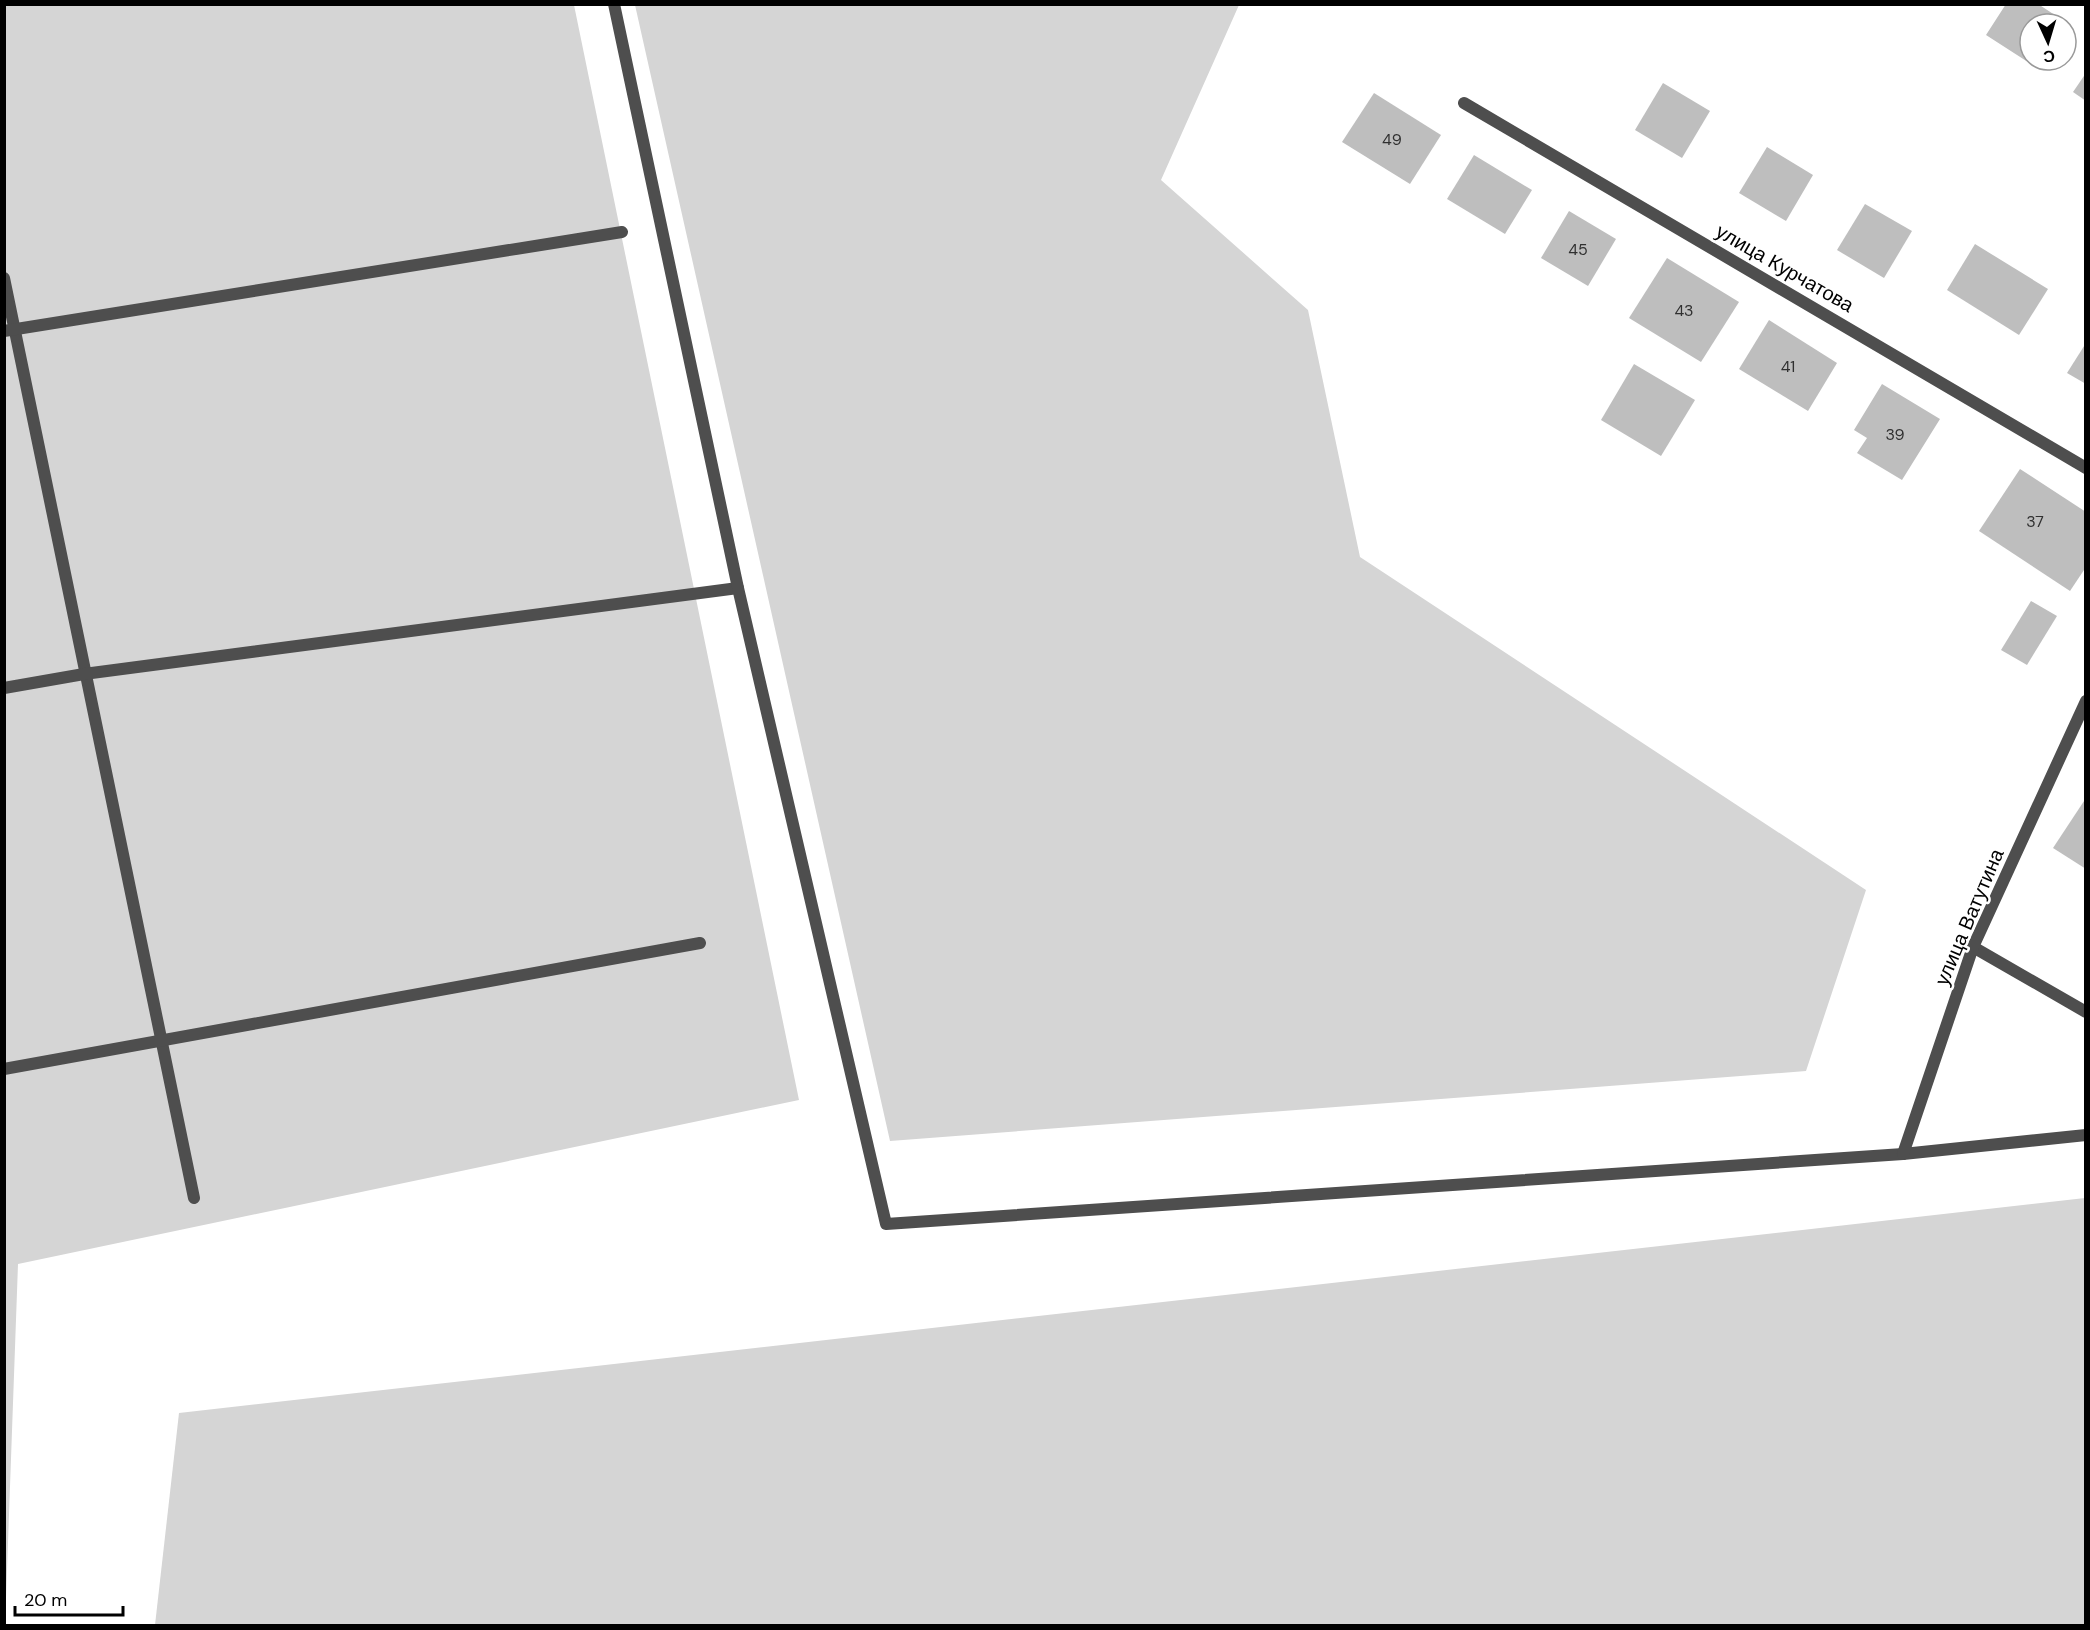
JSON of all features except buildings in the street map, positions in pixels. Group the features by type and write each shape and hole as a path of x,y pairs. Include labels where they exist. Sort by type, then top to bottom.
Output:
{"street":[{"path":"614,4 738,588 886,1224 1903,1154 2085,1135"},
{"name":"улица Курчатова","path":"1464,103 2085,468"},
{"path":"10,331 622,232"},
{"path":"4,278 10,331 194,1198"},
{"path":"4,688 84,674 738,588"},
{"name":"улица Ватутина","path":"1903,1154 1973,947 2085,701"},
{"path":"4,1069 700,943"},
{"path":"1973,947 2085,1012"}],"shaded area":[{"path":"5,5 574,5 799,1100 18,1264 5,1626"},
{"path":"635,5 1239,5 1161,180 1308,310 1360,557 1866,890 1806,1071 890,1141"},
{"path":"2085,1198 2085,1625 155,1625 179,1413"}]}
